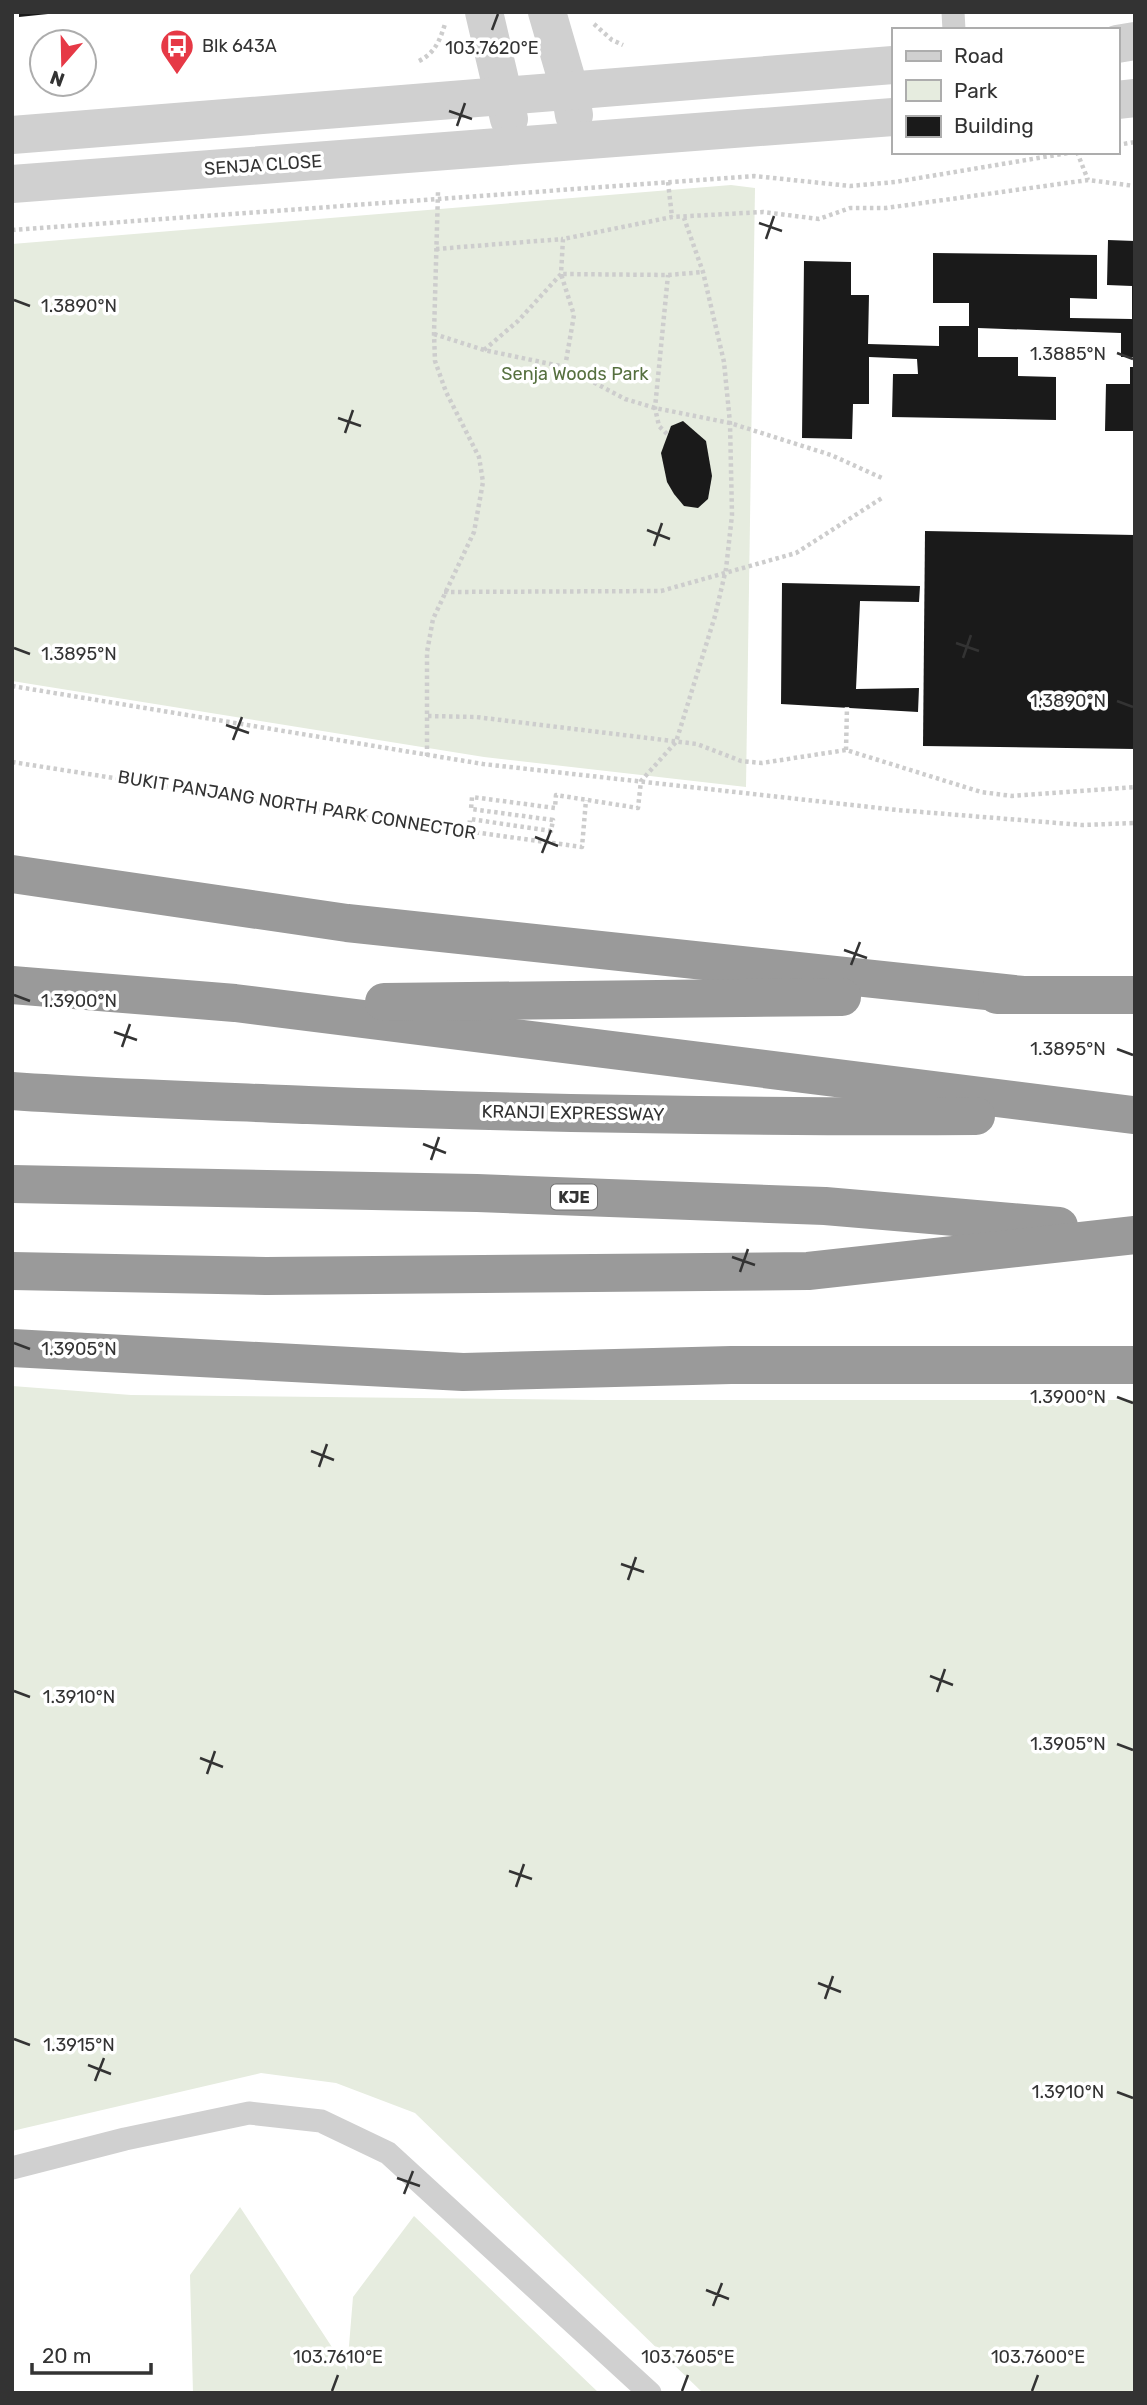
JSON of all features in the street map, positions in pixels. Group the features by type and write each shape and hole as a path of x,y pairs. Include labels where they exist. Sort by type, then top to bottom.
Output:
{"highway":[{"path":"12,874 347,923 1023,995"},
{"path":"12,985 235,1003 1134,1115"},
{"path":"235,1003 1135,995"},
{"name":"KRANJI EXPRESSWAY","path":"12,1090 80,1096 440,1110 788,1117 1134,1115"},
{"name":"KJE","path":"12,1184 477,1193 825,1206 1135,1234"},
{"path":"12,1271 266,1276 808,1271 1135,1234"},
{"path":"12,1348 463,1372 731,1365 1135,1365"}],"street":[{"path":"484,12 505,95 514,146"},
{"path":"547,12 570,91 578,140"},
{"path":"12,135 303,114 505,95 892,65"},
{"name":"SENJA CLOSE","path":"12,184 892,117"}],"lane":[{"path":"12,2168 125,2139 249,2113 321,2121 388,2152 650,2393"}],"path":[{"path":"414,64 424,59 441,38 445,12"},
{"path":"12,230 754,176 862,185 929,178 1065,154"},
{"path":"1077,154 1088,180"},
{"path":"436,249 564,239 671,217 763,212 819,219 850,208 886,208 1088,180 1135,186"},
{"path":"668,182 671,217"},
{"path":"427,756 427,652 433,619 474,532 484,482 479,457 446,392 435,361 439,201"},
{"path":"469,831 470,819 551,831 553,820 471,809 472,797 555,807 556,795 638,808 640,781 677,742 715,616 725,573 732,515 730,423 724,362 703,272 684,218"},
{"path":"564,239 561,274 574,315 565,367"},
{"path":"484,350 518,321 561,274 668,275 703,272"},
{"path":"667,434 659,426 655,408 668,275"},
{"path":"434,334 484,350 565,367 625,399 730,423 831,455 882,478"},
{"path":"444,592 661,591 796,553 882,498"},
{"path":"12,686 427,756 897,810 1082,825 1135,823"},
{"path":"846,750 847,707"},
{"path":"428,716 476,717 697,744 741,761 762,763 846,750 981,792 1012,796 1135,787"},
{"name":"BUKIT PANJANG NORTH PARK CONNECTOR","path":"12,762 349,815 582,847 586,800"}],"green space":[{"name":"Senja Woods Park","path":"731,185 755,188 746,787 484,757 12,681 12,244"},
{"path":"12,1386 131,1395 598,1400 1135,1400 1135,2393 703,2393 415,2113 336,2083 261,2073 12,2131"},
{"path":"240,2207 347,2370 353,2297 414,2216 599,2393 193,2393 190,2275"}],"building":[{"path":"19,12 48,12 48,14 19,17"},
{"path":"1108,240 1135,241 1135,357 1121,357 1121,333 978,328 978,357 1018,357 1018,376 1056,377 1056,420 892,417 893,374 918,374 917,359 869,357 869,404 853,404 852,439 802,438 804,261 851,262 851,295 869,295 868,344 939,346 939,326 969,326 969,303 933,303 933,253 1097,255 1097,299 1070,298 1070,318 1132,319 1132,286 1107,285"},
{"path":"1130,367 1135,367 1135,431 1105,431 1106,384 1130,384"},
{"path":"683,421 706,441 712,476 708,499 698,508 684,506 674,494 667,482 661,453 671,426"},
{"path":"925,531 1135,535 1135,749 923,746"},
{"path":"782,583 920,586 919,602 860,601 856,689 919,688 918,712 781,704"}],"place":[{"name":"Blk 643A","path":"177,76"}]}
